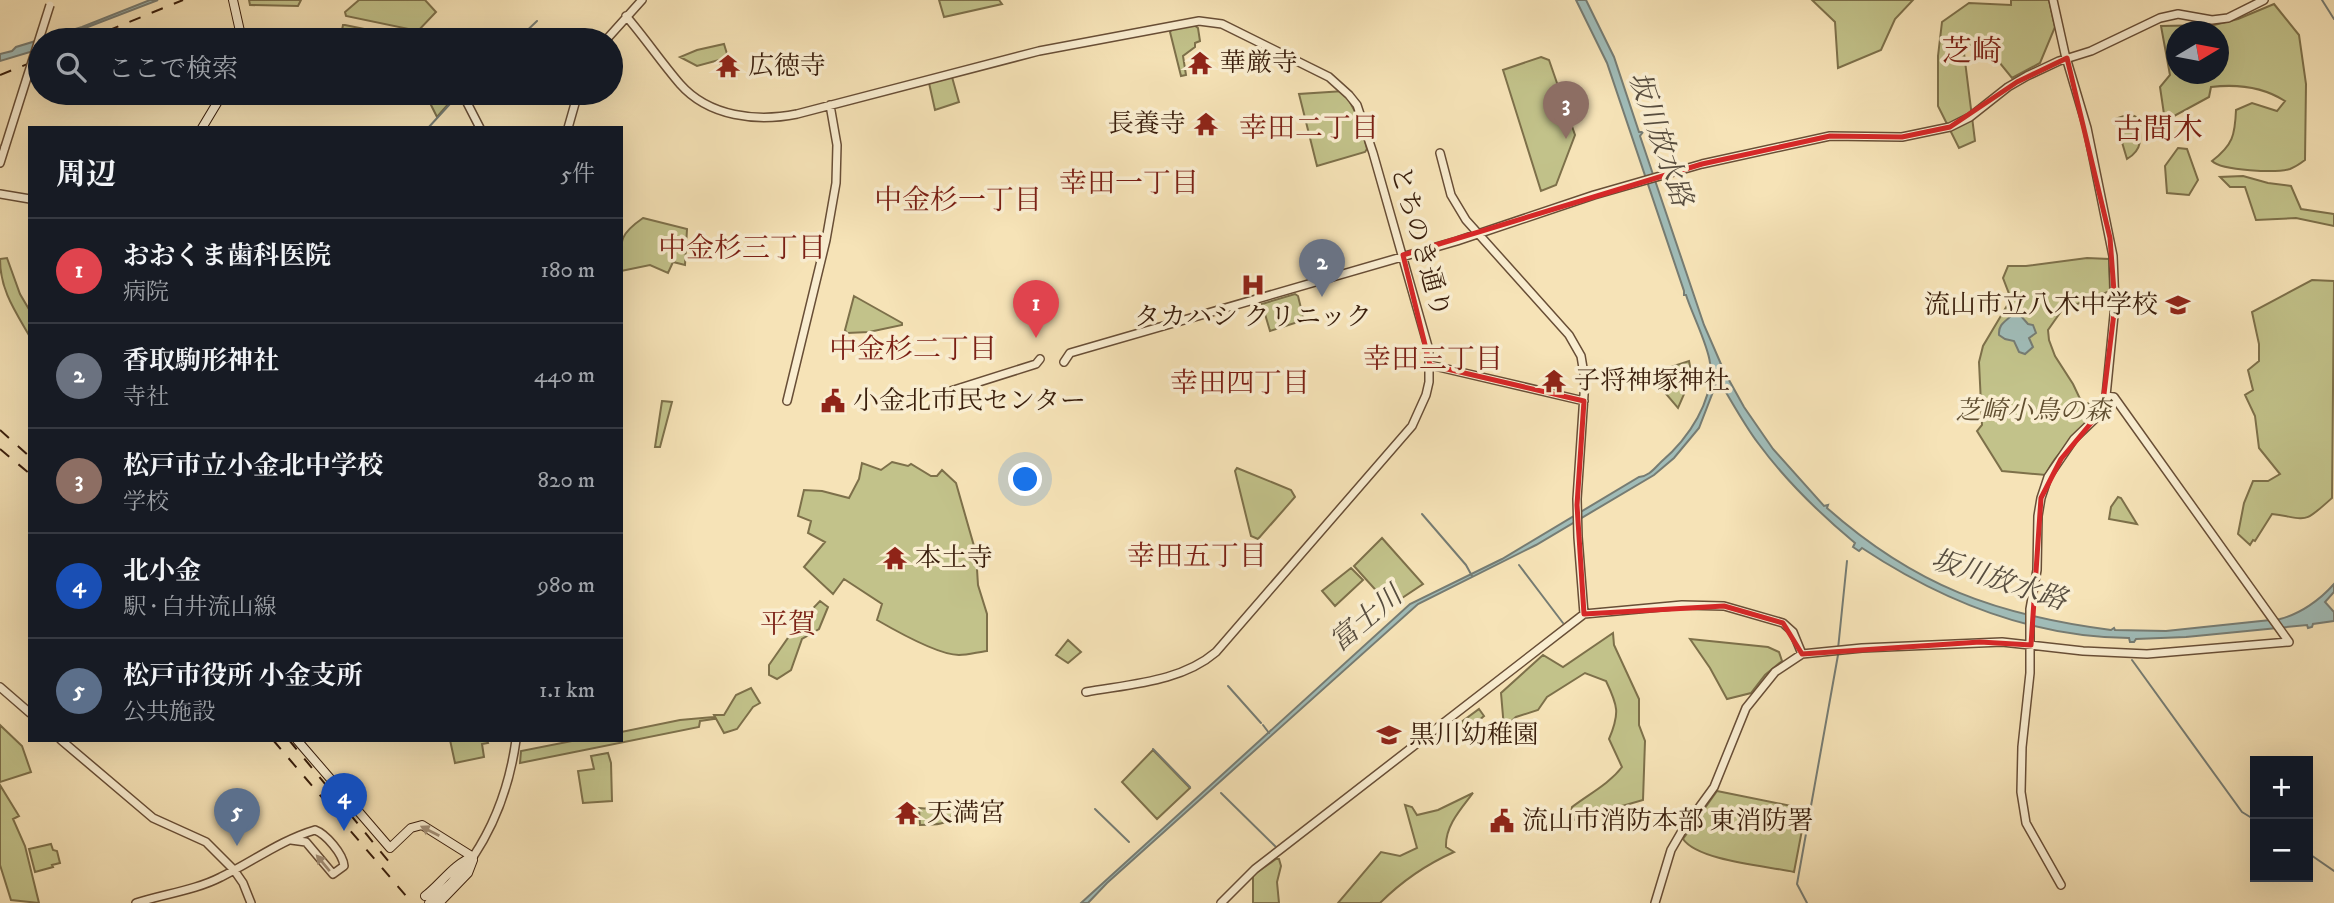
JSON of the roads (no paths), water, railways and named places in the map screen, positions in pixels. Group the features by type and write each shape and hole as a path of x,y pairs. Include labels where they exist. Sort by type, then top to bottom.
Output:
{"main road":[{"path":"233,0 239,28"},
{"path":"203,126 216,105"},
{"path":"299,742 390,848 411,828 422,825 473,857"},
{"path":"427,900 444,889 473,857"},
{"path":"427,900 462,860 473,857"},
{"path":"439,903 468,873 473,857"}],"street":[{"path":"616,28 642,0"},
{"path":"2053,0 2090,140 2114,266 2114,314 2106,396 2099,415 2074,439 2044,485 2039,508 2037,570 2031,609 2031,643 2020,783 2022,807 2031,833 2061,885"},
{"path":"1063,362 1070,353 1477,234 1702,164 1830,136 1902,137 1950,127 1970,117 2017,82 2164,16 2186,15 2213,20 2228,18 2264,0"},
{"path":"42,28 50,3"},
{"name":"とちのき通り","path":"626,16 682,87 717,109 766,119 1065,45 1199,21 1222,24 1329,78 1349,95 1362,117 1422,320 1430,365 1426,395 1412,426 1216,652 1196,668 1182,673 1086,692"},
{"path":"0,163 28,73"},
{"path":"468,105 479,126"},
{"path":"569,126 575,105"},
{"path":"787,401 826,240 836,183 837,145 830,105"},
{"path":"1440,153 1451,195 1461,213 1573,342 1583,364 1584,401 1577,530 1584,614"},
{"path":"0,194 28,199"},
{"path":"938,395 1036,364 1040,359"},
{"path":"1430,365 1584,401"},
{"path":"1655,903 1671,850 1714,787 1746,708 1775,672 1802,654 1862,648 1988,642 2031,643 2083,651 2147,654 2290,642 2114,397 2106,396"},
{"path":"1221,903 1255,869 1584,614 1682,605 1724,606 1783,623 1793,632 1802,654"},
{"path":"0,687 28,711"},
{"path":"63,742 146,813 204,840 234,870 251,903"},
{"path":"473,857 500,807 511,771 516,742"},
{"path":"136,903 219,879 291,840 311,831 318,830 342,859 344,866 333,874 306,842 291,840"}],"water":[{"path":"150,0 158,0 85,28 79,28"},
{"path":"1576,0 1586,0 1614,57 1639,132 1643,132 1640,136 1704,325 1724,371 1744,407 1773,449 1824,506 1828,505 1827,508 1892,558 1925,577 1959,593 2030,616 2111,630 2166,631 2280,619 2309,606 2334,584 2334,592 2325,602 2334,612 2334,621 2313,624 2308,628 2307,625 2136,639 2130,642 2129,638 2093,636 2023,623 1956,600 1892,567 1862,548 1859,551 1853,547 1855,543 1804,496 1769,457 1747,428 1718,379 1699,428 1674,458 1654,475 1536,545 1418,604 1088,903 1081,903 1410,604 1502,559 1639,477 1649,474 1681,442 1698,418 1704,405 1710,377 1706,347 1684,295 1607,63"},
{"path":"28,43 28,53 0,61 0,54"},
{"path":"2014,313 2033,325 2036,333 2029,338 2033,347 2025,354 2019,352 2014,341 1999,335 2001,325"}],"waterway":[{"path":"2322,0 2334,19"},
{"path":"530,28 537,21"},
{"path":"430,126 449,105"},
{"path":"1422,514 1466,565 1472,576"},
{"path":"1838,649 1847,561"},
{"path":"1519,565 1563,623"},
{"path":"1807,903 1797,884 1838,655"},
{"path":"2132,660 2242,812 2253,819"},
{"path":"1228,686 1261,723"},
{"path":"1263,725 1269,733"},
{"path":"1153,749 1190,787"},
{"path":"1221,793 1276,847"},
{"path":"1095,809 1129,842"},
{"path":"2313,856 2334,871"}],"railway":[{"path":"114,28 183,0"},
{"path":"0,75 28,64"},
{"path":"0,430 28,455"},
{"path":"0,449 28,472"},
{"path":"275,742 412,903"},
{"path":"291,742 390,863"}],"place":[{"name":"華厳寺","path":"1200,63"},
{"name":"広徳寺","path":"728,66"},
{"name":"長養寺","path":"1206,124"},
{"name":"松戸市立小金北中学校","path":"1566,139"},
{"name":"タカハシ クリニック","path":"1253,285"},
{"name":"香取駒形神社","path":"1322,297"},
{"name":"流山市立八木中学校","path":"2178,305"},
{"name":"おおくま歯科医院","path":"1036,338"},
{"name":"子将神塚神社","path":"1554,381"},
{"name":"小金北市民センター","path":"833,401"},
{"name":"本土寺","path":"895,558"},
{"name":"黒川幼稚園","path":"1389,735"},
{"name":"天満宮","path":"907,813"},
{"name":"流山市消防本部 東消防署","path":"1502,821"},
{"name":"北小金","path":"344,831"},
{"name":"松戸市役所 小金支所","path":"237,846"}],"district":[{"name":"芝崎","path":"1972,52"},
{"name":"幸田二丁目","path":"1309,128"},
{"name":"古間木","path":"2158,130"},
{"name":"幸田一丁目","path":"1129,183"},
{"name":"中金杉一丁目","path":"958,200"},
{"name":"中金杉三丁目","path":"742,248"},
{"name":"中金杉二丁目","path":"913,349"},
{"name":"幸田三丁目","path":"1433,359"},
{"name":"幸田四丁目","path":"1240,383"},
{"name":"幸田五丁目","path":"1197,556"},
{"name":"平賀","path":"788,624"}],"water label":[{"name":"坂川放水路","path":"1660,139"},
{"name":"坂川放水路","path":"1999,580"},
{"name":"富士川","path":"1366,619"}],"park label":[{"name":"芝崎小鳥の森","path":"2033,411"}]}
